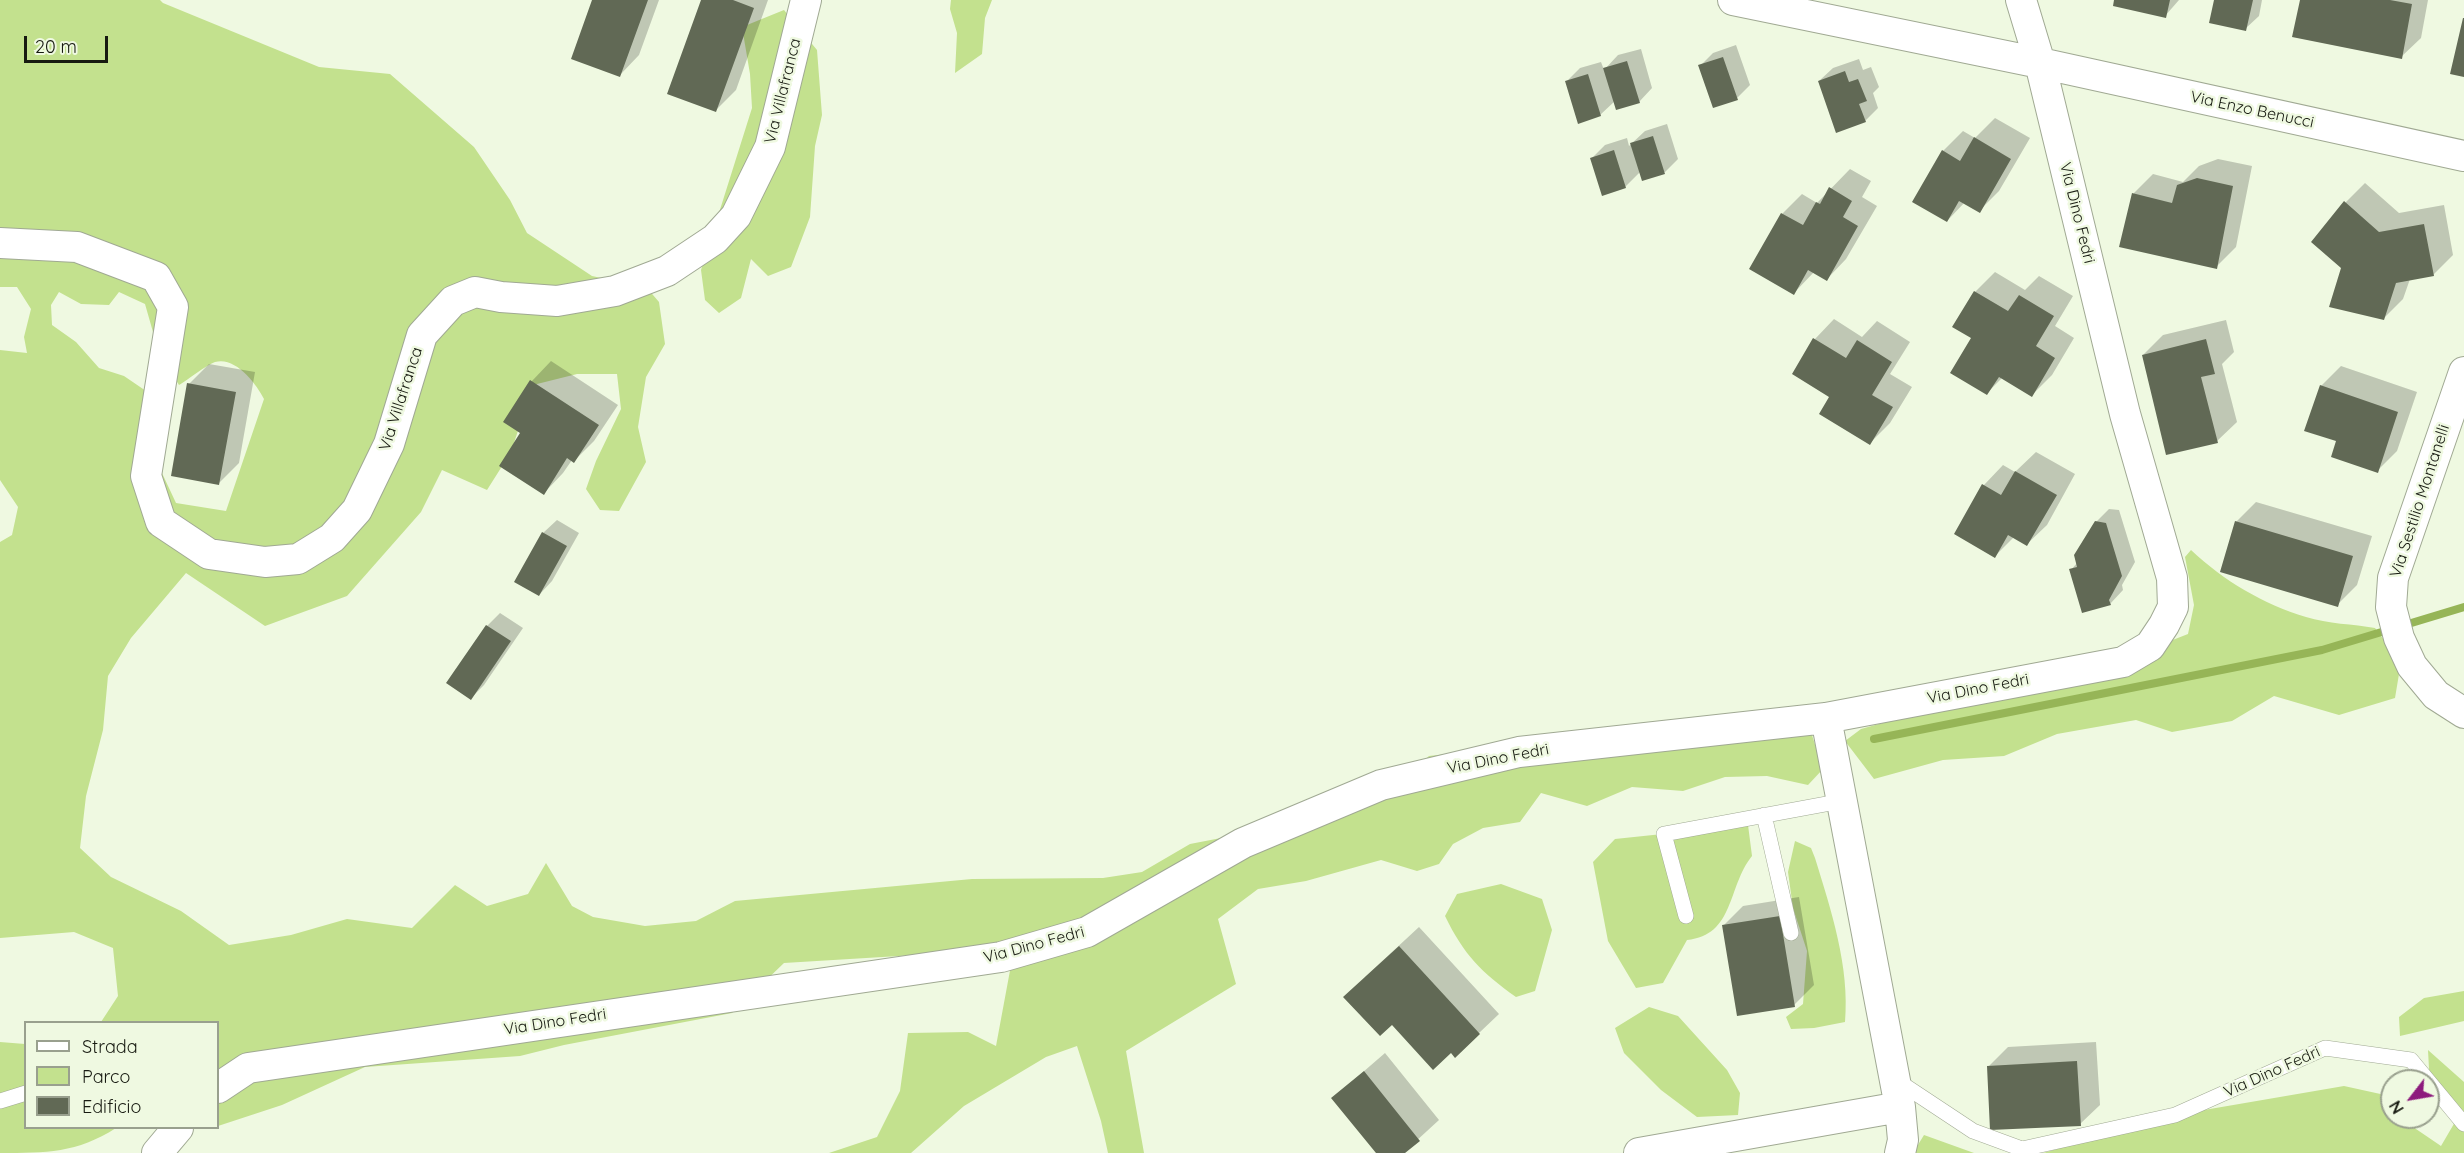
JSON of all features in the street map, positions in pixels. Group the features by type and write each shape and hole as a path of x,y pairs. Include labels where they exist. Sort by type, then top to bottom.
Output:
{"street":[{"name":"Via Villafranca","path":"0,243 77,247 156,277 173,306 146,476 161,522 209,554 265,562 298,559 332,538 357,510 389,444 422,335 453,301 475,292 501,297 557,301 615,291 667,271 715,238 736,216 770,147 806,0"},
{"name":"Via Enzo Benucci","path":"1733,0 2040,63 2464,156"},
{"name":"Via Dino Fedri","path":"219,1087 248,1068 1001,957 1087,932 1243,843 1381,785 1519,752 1826,718 2124,662 2150,646 2174,607 2172,578 2125,414 2040,63 2021,0"},
{"name":"Via Sestilio Montanelli","path":"2464,372 2393,578 2391,607 2399,638 2412,666 2436,695 2464,713"},
{"path":"1826,718 1897,1093 1903,1140 1900,1153"},
{"path":"1639,1153 1897,1093"},
{"path":"157,1153 177,1129"}],"lane":[{"path":"1686,916 1664,834 1842,801"},
{"path":"1764,815 1791,933"},
{"name":"Via Dino Fedri","path":"1897,1093 1973,1131 2022,1149 2175,1115 2325,1048 2411,1060 2464,1124"},
{"path":"219,1069 248,1068"},
{"path":"0,1101 24,1094"}],"green space":[{"path":"0,0 160,0 319,67 390,74 474,147 510,200 527,233 592,276 647,288 659,302 665,344 646,377 638,427 646,462 619,511 600,510 586,489 596,461 621,409 617,374 577,374 533,385 511,452 487,490 442,470 421,512 347,596 265,626 186,573 131,638 108,676 103,730 86,796 80,848 111,877 181,911 229,945 291,935 347,919 412,928 455,885 487,906 528,894 546,863 572,906 593,917 645,926 696,921 735,901 972,879 1103,878 1142,872 1190,844 1283,826 1378,798 1429,756 1465,752 1808,723 1823,769 1808,785 1767,776 1725,777 1683,791 1632,787 1587,806 1541,793 1520,822 1483,828 1453,844 1439,864 1417,871 1381,860 1306,881 1258,889 1218,919 1236,984 1126,1051 1144,1153 1108,1153 1101,1121 1077,1046 1046,1057 964,1106 911,1153 829,1153 877,1137 900,1091 908,1033 968,1032 996,1046 1014,949 784,963 732,1013 564,1045 520,1056 365,1067 282,1105 219,1126 219,1021 102,1021 118,996 113,948 74,932 0,938 0,542 12,535 18,507 0,480 0,350 27,353 24,337 31,309 17,287 0,287","holes":["59,292 81,304 109,305 119,292 145,304 159,353 179,385 211,364 223,361 244,372 264,399 226,511 176,503 161,471 146,391 124,376 99,368 76,342 52,325 51,305"]},
{"path":"951,0 992,0 985,18 982,54 955,73 957,33 950,9"},
{"path":"784,10 817,50 822,115 815,146 810,217 791,267 768,276 751,259 741,298 719,313 705,300 701,270 752,108 750,74 742,27"},
{"path":"2191,550 2217,572 2245,590 2290,612 2332,623 2375,628 2401,662 2395,698 2339,715 2274,696 2232,721 2172,732 2136,720 2057,734 2004,756 1943,760 1874,779 1845,741 1861,729 2160,645 2188,634 2194,605 2185,557"},
{"path":"1748,825 1752,856 1744,868 1722,919 1714,929 1703,936 1687,940 1663,983 1636,988 1608,941 1593,862 1615,839"},
{"path":"1795,841 1811,848 1815,858 1838,939 1846,1001 1845,1022 1814,1028 1791,1029 1786,1017 1803,1004 1807,951 1793,908 1788,872"},
{"path":"1501,884 1542,899 1552,930 1535,991 1516,997 1474,962 1459,942 1445,916 1457,894"},
{"path":"2464,991 2464,1021 2400,1036 2399,1017 2424,998"},
{"path":"1649,1007 1678,1016 1727,1070 1740,1093 1738,1115 1697,1117 1661,1090 1624,1053 1615,1028"},
{"path":"0,1042 24,1044 24,1129 114,1129 88,1142 61,1150 0,1153"},
{"path":"2428,1050 2464,1082 2464,1153 2043,1153 2175,1115 2344,1086 2380,1094 2380,1129 2416,1129 2441,1146 2455,1122 2440,1102 2440,1069 2429,1069"},
{"path":"1924,1135 1974,1153 1913,1153"}],"building":[{"path":"592,0 648,0 620,77 571,59"},
{"path":"701,0 733,0 754,8 716,112 667,94"},
{"path":"2114,0 2170,0 2166,18 2113,6"},
{"path":"2214,0 2253,0 2246,31 2209,23"},
{"path":"2300,0 2390,0 2412,4 2402,59 2292,37"},
{"path":"2464,18 2464,77 2450,74"},
{"path":"1723,57 1738,100 1713,108 1698,65"},
{"path":"1627,61 1640,103 1616,110 1603,68"},
{"path":"1845,71 1849,82 1858,79 1867,101 1859,104 1866,122 1836,133 1818,81"},
{"path":"1588,74 1601,116 1578,124 1565,81"},
{"path":"1653,136 1665,174 1642,181 1630,143"},
{"path":"1974,137 2011,159 1980,213 1959,201 1947,222 1912,202 1942,150 1960,161"},
{"path":"1614,150 1626,188 1602,196 1590,158"},
{"path":"2197,178 2233,186 2217,269 2119,247 2132,193 2172,203 2177,185"},
{"path":"1829,187 1852,201 1843,217 1858,226 1827,281 1808,270 1794,295 1749,269 1781,213 1803,225 1816,202 1820,204"},
{"path":"2344,201 2379,232 2424,224 2434,276 2396,283 2384,320 2329,307 2341,268 2311,242"},
{"path":"1974,291 2008,311 2019,295 2054,316 2036,346 2055,358 2032,397 1999,377 1987,395 1950,373 1971,338 1952,327"},
{"path":"1813,338 1846,358 1857,340 1892,362 1872,395 1893,407 1870,445 1819,414 1829,397 1792,374"},
{"path":"2206,339 2215,374 2201,377 2218,443 2166,455 2142,355"},
{"path":"530,380 599,425 574,463 567,458 544,495 499,466 520,433 503,422"},
{"path":"187,383 236,392 219,485 171,476"},
{"path":"2320,385 2398,412 2378,473 2331,457 2336,441 2304,431"},
{"path":"2015,471 2057,495 2027,546 2008,535 1995,558 1954,534 1982,484 2001,495"},
{"path":"2095,521 2106,523 2122,576 2109,600 2111,605 2082,613 2069,569 2077,567 2074,555"},
{"path":"2235,521 2353,556 2338,607 2220,572"},
{"path":"542,532 567,546 539,596 514,582"},
{"path":"486,625 511,641 471,700 446,683"},
{"path":"1780,916 1795,1007 1737,1016 1722,925"},
{"path":"1399,946 1480,1034 1455,1058 1451,1053 1433,1070 1392,1025 1380,1036 1343,997"},
{"path":"2077,1061 2081,1126 1990,1130 1987,1066"},
{"path":"1364,1071 1420,1141 1405,1153 1376,1153 1331,1098"}],"waterway":[{"path":"1874,739 2322,650 2464,607"}]}
